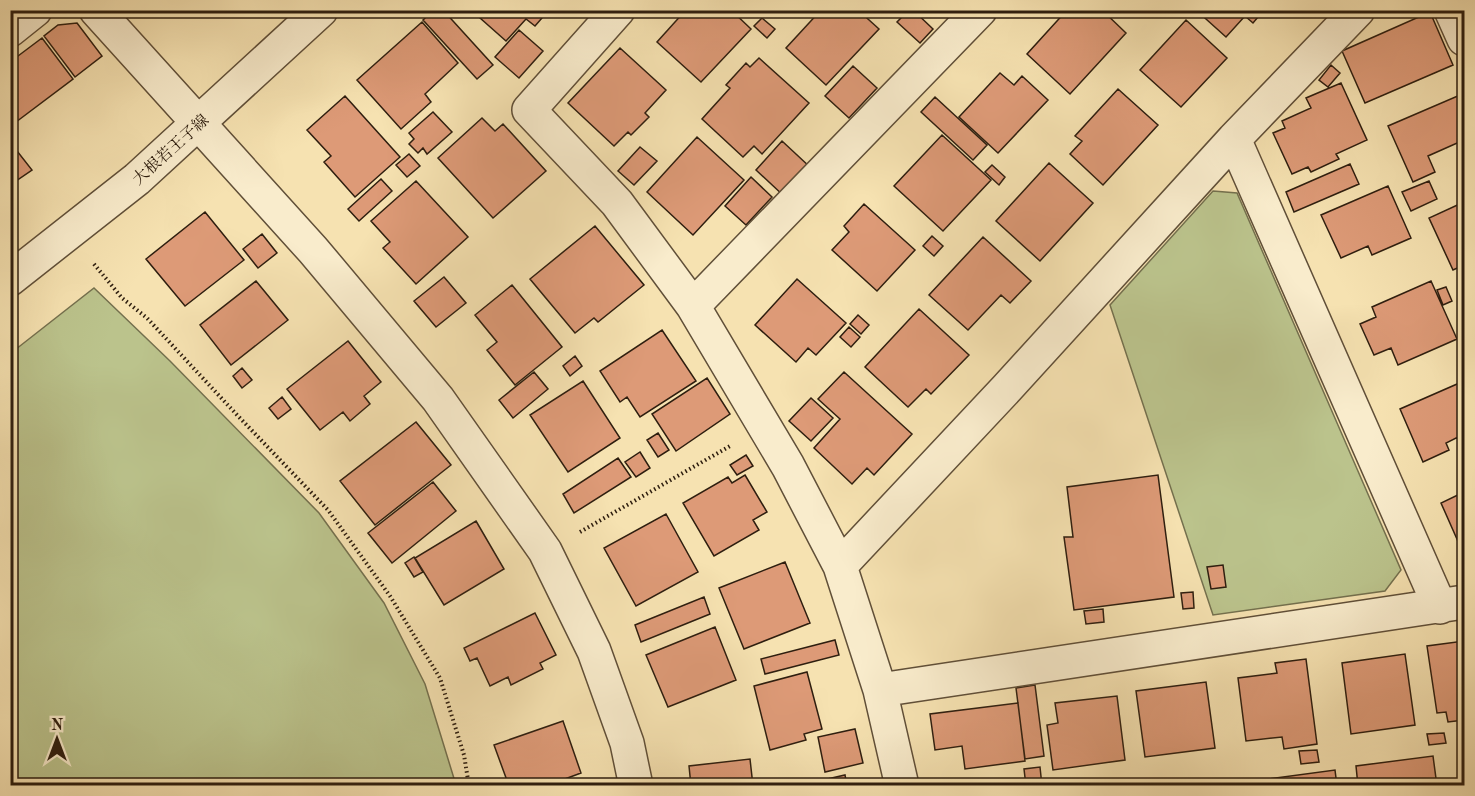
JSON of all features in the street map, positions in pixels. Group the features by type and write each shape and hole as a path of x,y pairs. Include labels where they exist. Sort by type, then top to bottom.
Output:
{"street":[{"path":"10,30 35,10"},
{"path":"96,10 313,250 438,399 545,552 594,651 627,743 636,786"},
{"name":"大根若王子線","path":"10,279 137,179 321,10"},
{"path":"618,10 529,110 617,203 693,306 788,466 840,566 880,690 902,786"},
{"path":"693,306 981,10"},
{"path":"840,566 1007,388 1234,139 1358,10"},
{"path":"1451,10 1464,39"},
{"path":"880,690 1452,604 1234,139"}],"path":[{"path":"69,233 123,298 147,318 328,510 390,596 440,678 464,755 469,786"},
{"path":"545,552 765,426"}],"green space":[{"path":"1213,191 1237,193 1401,570 1385,591 1213,615 1110,305"},
{"path":"94,288 170,361 319,513 384,603 425,684 456,785 11,785 11,353"}],"building":[{"path":"434,10 443,10 493,65 477,79 423,20"},
{"path":"471,10 549,10 535,26 526,19 506,41"},
{"path":"695,10 731,10 751,29 701,82 657,42 684,12 690,17"},
{"path":"821,10 858,10 879,29 826,85 786,48"},
{"path":"909,10 913,10 933,29 920,43 897,22"},
{"path":"1067,10 1102,10 1126,33 1070,94 1027,54"},
{"path":"1196,10 1264,10 1253,23 1245,16 1226,37"},
{"path":"1430,12 1453,65 1365,103 1342,51"},
{"path":"762,18 775,29 767,38 754,26"},
{"path":"1186,20 1227,58 1181,107 1140,70"},
{"path":"422,22 458,63 425,94 431,102 401,129 357,80"},
{"path":"77,23 102,56 75,77 44,36 58,25"},
{"path":"519,30 543,51 519,78 495,57"},
{"path":"42,38 73,79 12,125 10,122 10,62"},
{"path":"620,48 666,90 645,113 649,117 631,135 628,132 614,146 568,103"},
{"path":"759,58 809,103 762,154 754,146 743,157 702,119 730,88 726,85 746,63 750,67"},
{"path":"1331,65 1340,73 1328,87 1319,80"},
{"path":"853,66 877,88 849,118 825,96"},
{"path":"1000,73 1014,85 1022,76 1048,100 998,153 959,117"},
{"path":"1341,83 1367,140 1336,154 1339,159 1311,172 1308,167 1292,174 1273,133 1285,128 1282,121 1311,108 1306,98"},
{"path":"1118,89 1158,125 1103,185 1070,154 1082,141 1075,136"},
{"path":"1460,95 1464,105 1464,140 1428,156 1435,172 1413,182 1388,126"},
{"path":"345,96 400,157 355,197 324,162 331,156 307,130"},
{"path":"935,97 987,145 973,160 921,112"},
{"path":"433,112 452,132 427,154 423,148 418,153 409,144 414,139 409,133"},
{"path":"482,118 495,131 503,124 546,171 493,218 438,158"},
{"path":"942,135 991,180 943,231 894,186"},
{"path":"697,137 744,180 693,235 647,192"},
{"path":"782,141 811,168 785,197 756,170"},
{"path":"10,142 32,170 10,185"},
{"path":"640,147 657,161 634,185 618,171"},
{"path":"409,154 420,166 407,177 396,165"},
{"path":"1049,163 1093,203 1040,261 996,221"},
{"path":"1350,164 1359,184 1294,212 1286,192"},
{"path":"992,165 1005,177 999,185 985,172"},
{"path":"751,177 772,197 746,225 725,206"},
{"path":"381,179 392,191 359,221 348,209"},
{"path":"416,181 468,237 416,284 383,248 390,242 371,221"},
{"path":"1429,181 1437,199 1411,211 1402,192"},
{"path":"1388,186 1411,238 1372,255 1368,246 1341,258 1321,215"},
{"path":"1464,202 1464,265 1453,270 1429,218"},
{"path":"864,204 915,250 877,291 832,250 849,232 844,226"},
{"path":"205,212 244,260 185,306 146,259"},
{"path":"595,226 644,285 598,322 594,318 575,333 530,279"},
{"path":"262,234 277,253 258,268 243,249"},
{"path":"932,236 943,246 934,256 923,246"},
{"path":"983,237 1031,281 1010,303 1001,295 968,330 929,295"},
{"path":"444,277 466,303 436,327 414,301"},
{"path":"797,279 846,323 816,355 808,348 796,362 755,325"},
{"path":"256,281 288,320 231,365 200,325"},
{"path":"1431,281 1457,339 1398,365 1391,348 1374,355 1360,324 1376,317 1372,307"},
{"path":"512,285 562,347 515,385 487,350 497,342 475,315"},
{"path":"1446,287 1452,301 1443,305 1437,290"},
{"path":"919,309 969,355 931,394 926,389 908,407 865,367"},
{"path":"858,315 869,325 861,334 850,324"},
{"path":"849,327 860,337 851,347 840,337"},
{"path":"662,330 696,381 640,417 627,397 620,402 600,371"},
{"path":"348,341 381,382 364,396 370,404 350,421 343,412 320,430 287,389"},
{"path":"575,356 582,366 570,376 563,366"},
{"path":"242,368 252,380 242,388 233,376"},
{"path":"534,372 548,389 513,418 499,400"},
{"path":"844,372 912,434 874,475 867,468 852,484 814,448 840,419 818,399"},
{"path":"707,378 730,414 676,451 652,414"},
{"path":"583,381 620,438 568,472 530,415"},
{"path":"1464,381 1464,452 1458,437 1446,443 1449,450 1423,462 1400,409"},
{"path":"282,397 291,409 278,419 269,408"},
{"path":"811,398 833,418 811,441 789,421"},
{"path":"416,422 451,465 375,525 340,481"},
{"path":"658,433 669,450 658,457 647,440"},
{"path":"640,452 650,468 636,477 625,462"},
{"path":"746,455 753,466 737,475 730,465"},
{"path":"618,458 631,477 574,513 563,494"},
{"path":"745,475 767,512 753,520 759,530 714,556 683,503 728,477 732,483"},
{"path":"1158,475 1174,597 1074,610 1064,537 1073,537 1067,487"},
{"path":"433,482 456,511 392,563 368,533"},
{"path":"1464,492 1464,555 1441,503"},
{"path":"666,514 698,572 636,606 604,548"},
{"path":"476,521 504,569 444,605 415,558"},
{"path":"414,557 423,572 414,577 405,563"},
{"path":"785,562 810,623 744,649 719,588"},
{"path":"1223,565 1226,587 1211,589 1207,567"},
{"path":"1193,592 1194,608 1183,609 1181,593"},
{"path":"704,597 710,614 641,642 635,625"},
{"path":"1103,609 1104,622 1086,624 1084,611"},
{"path":"535,613 556,655 540,663 543,669 511,685 508,677 490,686 477,658 470,661 464,648"},
{"path":"715,627 736,680 668,707 646,655"},
{"path":"835,640 839,655 765,674 761,659"},
{"path":"1464,641 1464,720 1448,722 1446,712 1437,713 1427,646"},
{"path":"1405,654 1415,725 1351,734 1342,663"},
{"path":"1306,659 1317,744 1284,749 1282,737 1246,741 1238,678 1277,673 1275,663"},
{"path":"807,672 822,729 804,734 806,740 770,750 754,686"},
{"path":"1206,682 1215,748 1145,757 1136,691"},
{"path":"1035,685 1044,756 1025,759 1016,688"},
{"path":"1117,696 1125,760 1053,770 1047,725 1058,723 1055,703"},
{"path":"1018,703 1025,761 965,769 962,746 935,750 930,714"},
{"path":"563,721 581,773 546,786 509,786 494,745"},
{"path":"855,729 863,763 825,772 818,737"},
{"path":"1444,733 1446,743 1429,745 1427,734"},
{"path":"1317,750 1319,762 1301,764 1299,751"},
{"path":"1433,756 1437,786 1358,786 1356,766"},
{"path":"750,759 753,786 691,786 689,766"},
{"path":"1040,767 1042,786 1026,786 1024,769"},
{"path":"1335,770 1337,786 1261,786 1260,780"},
{"path":"845,775 847,786 797,786"}]}
